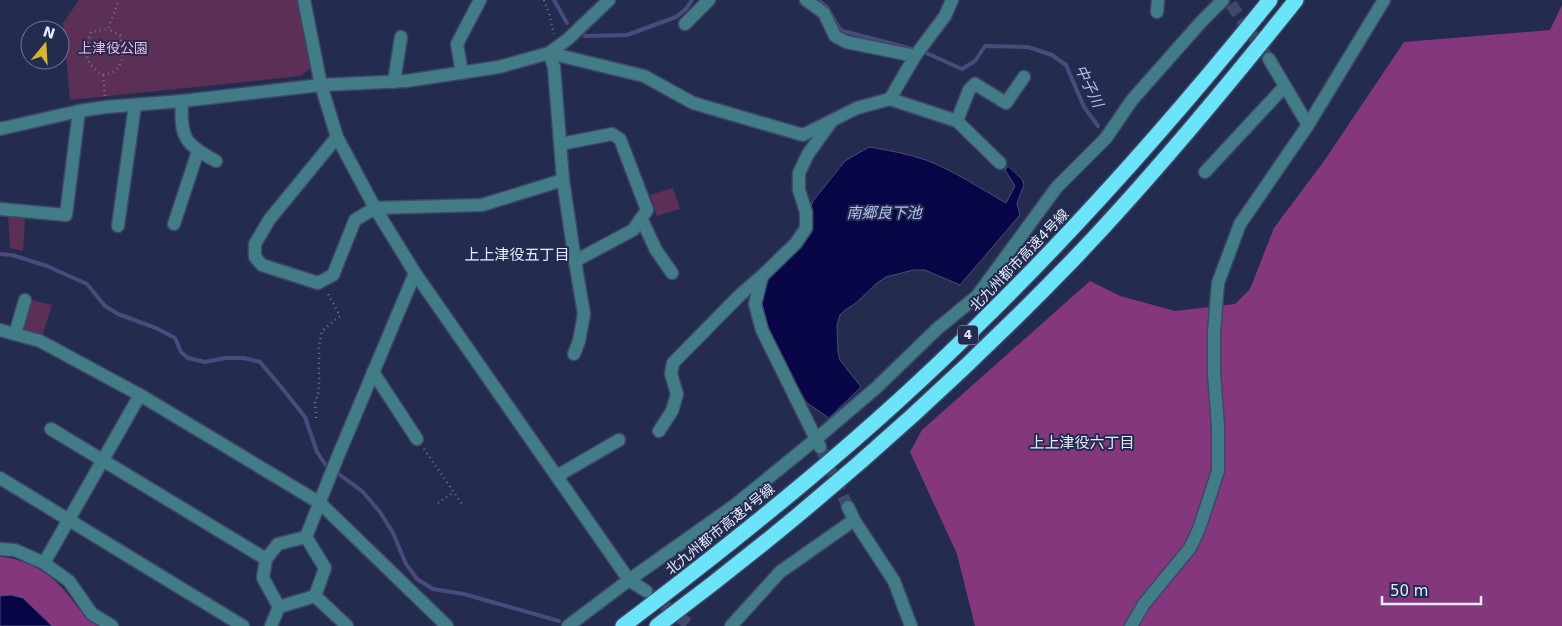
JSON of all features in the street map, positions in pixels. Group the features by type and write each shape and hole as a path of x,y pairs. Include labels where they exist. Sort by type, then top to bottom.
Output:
{"highway":[{"name":"北九州都市高速4号線","path":"623,626 758,521 836,455 978,326 1056,248 1127,170 1270,0"},
{"name":"4","path":"657,626 704,591 850,470 993,340 1070,262 1140,185 1250,58 1296,0"}],"street":[{"path":"304,0 322,85 337,137 375,208 415,273 630,580 646,591"},
{"path":"462,73 457,44 480,0"},
{"path":"3,125 106,107 182,101 322,85 394,82 499,67 553,50 568,39 609,0"},
{"path":"685,24 709,0"},
{"path":"806,0 824,12 835,36 846,42 915,56"},
{"path":"890,99 915,56 945,16 952,0"},
{"path":"1131,626 1144,604 1190,548 1199,529 1218,471 1214,332 1218,283 1240,224 1308,125 1384,0"},
{"path":"568,626 818,443 937,329 978,296 1057,187 1106,138 1132,100 1201,22 1227,1"},
{"path":"394,82 401,37"},
{"path":"553,50 644,76 694,103 803,135 857,108 890,99 957,121 1000,164"},
{"path":"553,50 563,180 584,314 579,341 574,354"},
{"path":"1269,60 1308,125"},
{"path":"957,121 969,90 975,84 1006,103 1024,77"},
{"path":"1205,172 1285,86"},
{"path":"182,101 181,123 184,135 198,152 216,161"},
{"path":"118,226 135,105"},
{"path":"0,209 66,215 79,111"},
{"path":"659,431 672,411 677,394 671,374 673,363 740,295 796,243 806,228 806,212 798,190 799,173 808,154 834,118"},
{"path":"561,144 612,134 620,140 647,210 633,230 575,261"},
{"path":"337,137 269,220 255,244 255,257 262,265 318,283 333,275 355,220 375,208 482,205 563,180"},
{"path":"174,224 198,152"},
{"path":"641,218 656,250 672,273"},
{"path":"306,537 415,273"},
{"path":"762,276 755,304 762,330 818,443"},
{"path":"15,334 25,300"},
{"path":"0,330 40,341 140,394 320,503 447,626"},
{"path":"373,372 417,439"},
{"path":"44,563 140,394"},
{"path":"50,429 266,559"},
{"path":"557,476 618,440"},
{"path":"0,478 243,626"},
{"path":"848,507 854,520 894,581 911,626"},
{"path":"731,626 780,572 854,520"},
{"path":"279,607 264,578 266,559 278,544 306,537"},
{"path":"306,537 324,568 315,596"},
{"path":"0,549 16,550 44,563 69,581 92,614 112,626"},
{"path":"279,607 315,596"},
{"path":"315,596 347,626"},
{"path":"271,626 279,607"}],"path":[{"path":"108,29 119,0"},
{"path":"544,0 549,13 553,50"},
{"path":"108,29 120,35 124,51 120,67 113,74 104,75 88,62 86,46 91,32 108,29"},
{"path":"104,75 106,107"},
{"path":"316,418 315,403 319,391 319,346 322,331 340,316 322,281"},
{"path":"417,439 462,504"},
{"path":"438,503 454,492"}],"green space":[{"name":"上津役公園","path":"79,0 297,0 312,67 301,76 70,100 67,70 70,70 70,20 65,20"},
{"path":"673,188 680,209 657,216 650,195"},
{"path":"8,216 25,218 23,251 10,248"},
{"path":"32,300 52,305 42,336 23,330"}],"shaded area":[{"path":"1562,5 1562,626 975,626 957,554 910,452 922,430 1090,281 1120,296 1175,311 1235,304 1250,289 1274,228 1324,161 1404,42 1550,30"},
{"path":"0,557 26,563 51,577 84,614 98,626 52,626 11,595 0,596"}],"water":[{"name":"南郷良下池","path":"869,147 898,152 936,164 1006,203 1015,186 1005,170 1008,166 1022,179 1024,185 1017,203 1020,215 960,285 925,270 913,270 886,277 840,315 837,325 840,360 861,387 829,418 807,403 784,366 765,324 762,302 764,283 805,239 813,201 845,161"},
{"path":"11,595 23,598 52,626 0,626 0,596"}],"waterway":[{"name":"中子川","path":"554,0 567,23"},
{"name":"中子川","path":"585,36 627,35 676,17 686,9 692,0"},
{"name":"中子川","path":"818,0 827,7 839,28 843,31 916,50"},
{"name":"中子川","path":"924,52 962,69 975,61 985,46 1028,47 1052,55 1066,65 1084,107 1098,126"},
{"path":"0,254 12,255 47,266 87,284 105,306 118,314 156,328 175,338 181,352 188,358 205,362 225,358 244,358 260,362 305,417 317,452 325,464 362,491 380,512 393,533 406,564 417,579 433,589 464,594 559,621"}],"tunnel":[{"path":"1231,4 1269,59"},
{"path":"820,447 848,507"},
{"path":"650,594 691,626"}],"district":[{"name":"上上津役五丁目","path":"517,255"},
{"name":"上上津役六丁目","path":"1082,443"}]}
